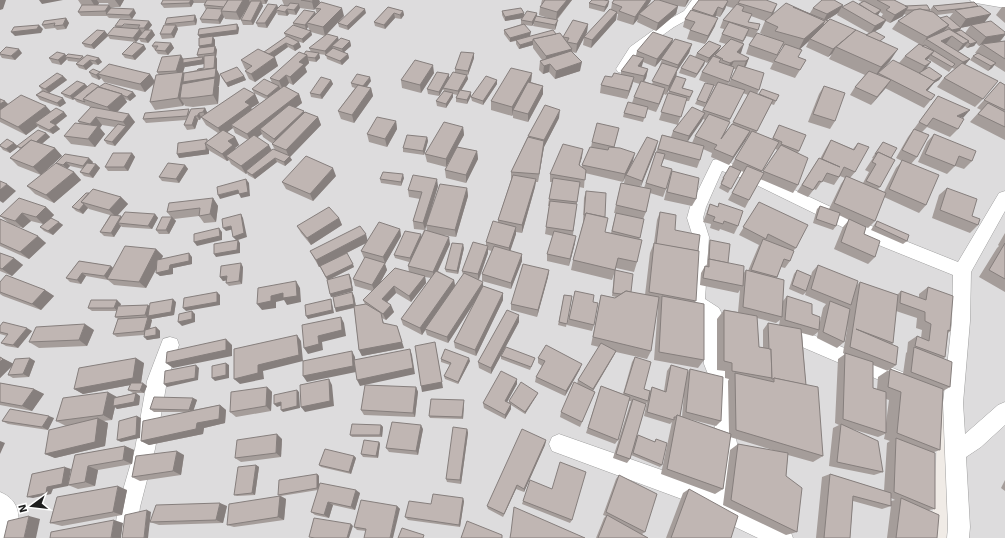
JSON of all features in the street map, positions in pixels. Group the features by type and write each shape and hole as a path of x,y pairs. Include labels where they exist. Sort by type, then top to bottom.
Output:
{"street":[{"path":"623,69 634,50 670,24 688,14 698,0"},
{"path":"976,0 1005,4"},
{"path":"718,507 728,448 723,387 713,364 713,314 696,303 701,237 695,218 698,207 718,164 747,174 887,241 962,271"},
{"path":"958,538 959,528 956,451 939,396 961,314 962,271 1005,197"},
{"path":"801,338 939,396"},
{"path":"124,538 129,507 145,449 157,381 170,345"},
{"path":"956,451 974,440 1005,412"},
{"path":"559,444 693,492 718,507 782,538"},
{"path":"0,503 8,512 7,538"}],"shaded area":[{"path":"0,0 1005,0 1005,538 958,538 953,291 950,326 952,376 939,418 931,538 0,538"}],"building":[{"path":"163,0 191,0 189,3 161,4"},
{"path":"207,0 228,0 224,7 204,5"},
{"path":"228,0 243,0 236,12 221,11"},
{"path":"301,0 313,0 312,2"},
{"path":"545,0 567,0 557,12 540,7"},
{"path":"592,0 609,1 605,7 589,3"},
{"path":"614,0 647,0 635,17 619,11 622,7 612,3"},
{"path":"655,0 678,6 658,23 639,14"},
{"path":"699,0 728,1 723,9 718,7 713,16 692,9"},
{"path":"740,0 766,0 777,4 772,13 738,3"},
{"path":"822,0 834,0 843,5 827,14 813,8"},
{"path":"877,0 894,0 908,7 895,15 886,10 890,7"},
{"path":"251,1 261,1 251,21 241,20"},
{"path":"853,1 886,20 875,26 842,7"},
{"path":"864,1 881,10 875,14 859,4"},
{"path":"321,2 342,8 323,27 307,23 321,9 315,8"},
{"path":"974,2 978,6 938,11 933,6"},
{"path":"290,3 299,4 294,10 287,9 285,12 276,10 281,5 288,6"},
{"path":"786,3 825,21 804,39 775,31 778,27 765,21"},
{"path":"268,4 277,5 265,23 256,23"},
{"path":"737,4 744,7 742,11 752,14 748,22 760,24 758,30 723,20"},
{"path":"82,5 109,5 105,11 78,12"},
{"path":"927,5 930,10 906,10 908,7 905,6"},
{"path":"356,6 365,9 347,26 338,23"},
{"path":"980,6 991,14 966,19 955,10"},
{"path":"388,7 403,11 400,15 394,13 384,25 374,22"},
{"path":"793,7 828,21 825,25 823,24 825,21"},
{"path":"111,8 134,9 129,15 106,14"},
{"path":"207,8 222,9 222,13 218,20 200,19"},
{"path":"521,8 524,13 505,17 502,11"},
{"path":"610,9 617,12 592,40 584,37"},
{"path":"920,9 933,12 949,25 927,37 898,21 914,10"},
{"path":"304,10 315,12 305,25 293,23"},
{"path":"691,10 718,18 708,36 690,30 695,22 685,19"},
{"path":"527,11 537,13 532,22 521,20"},
{"path":"195,15 194,21 165,24 167,18"},
{"path":"536,16 558,20 555,25 534,21"},
{"path":"947,16 961,28 952,30 947,26 949,25 940,18"},
{"path":"66,18 63,25 54,26 55,23 42,25 44,21"},
{"path":"120,19 149,21 144,28 138,28 140,25 124,24 122,26 115,26"},
{"path":"830,19 856,30 833,49 810,39"},
{"path":"573,20 588,24 577,44 567,42 569,38 563,37"},
{"path":"991,21 1005,32 1005,34 986,37 971,25"},
{"path":"729,22 749,29 743,41 722,34"},
{"path":"237,24 237,30 198,35 199,29"},
{"path":"524,24 531,32 510,38 504,30"},
{"path":"39,25 37,29 11,32 14,27"},
{"path":"164,25 176,25 171,34 160,34"},
{"path":"293,25 311,31 302,39 284,33"},
{"path":"114,27 140,29 133,38 107,35"},
{"path":"949,29 969,41 963,44 952,36 941,41 970,59 963,62 926,39"},
{"path":"97,30 105,31 91,45 82,43"},
{"path":"145,30 152,30 145,39 138,38"},
{"path":"553,30 556,34 533,39 533,41 520,45 516,40"},
{"path":"856,30 898,49 881,67 836,47"},
{"path":"961,30 977,42 970,44 968,42 969,41 955,32"},
{"path":"874,31 885,37 880,41 866,35"},
{"path":"653,32 673,39 657,59 637,51"},
{"path":"560,33 572,49 546,56 533,39"},
{"path":"757,33 784,42 777,55 749,45"},
{"path":"327,34 338,37 325,51 309,48"},
{"path":"213,36 212,44 199,46 199,38"},
{"path":"287,36 299,42 293,46 286,43 269,54 264,52"},
{"path":"341,38 350,41 342,49 332,46"},
{"path":"675,39 692,44 678,65 661,59"},
{"path":"731,39 744,44 737,52 749,58 746,61 734,61 730,63 715,55"},
{"path":"709,41 721,46 709,58 697,53"},
{"path":"1005,41 1005,59 982,44"},
{"path":"134,42 144,45 132,56 122,54"},
{"path":"155,42 171,43 165,51 155,50 158,46 152,46"},
{"path":"785,44 802,50 798,57 806,60 800,70 774,61"},
{"path":"919,44 934,51 925,59 931,62 925,66 905,56"},
{"path":"925,45 955,64 952,67 931,55 934,51 922,46"},
{"path":"215,46 214,53 197,55 199,48"},
{"path":"6,47 19,49 11,56 0,54"},
{"path":"333,48 348,54 340,61 325,55"},
{"path":"258,49 275,57 251,74 245,71 252,66 241,60"},
{"path":"306,51 319,53 315,58 307,57 307,55 304,54"},
{"path":"571,51 582,62 556,71 550,64 544,66 540,61"},
{"path":"57,52 65,54 58,60 49,58"},
{"path":"299,52 307,55 299,62 304,64 290,77 286,75 279,81 270,78"},
{"path":"461,52 474,53 468,71 455,69"},
{"path":"978,53 996,63 991,66 973,56"},
{"path":"68,54 83,56 80,59 65,57"},
{"path":"87,55 99,58 95,61 90,60 83,66 76,64"},
{"path":"181,55 176,71 157,72 162,57"},
{"path":"215,55 214,68 197,70 204,68 204,56"},
{"path":"633,55 644,58 638,66 648,69 644,76 621,71"},
{"path":"690,55 705,61 697,74 681,68"},
{"path":"713,56 721,59 719,62 734,67 729,82 702,72"},
{"path":"203,57 202,60 183,63 183,59"},
{"path":"415,60 433,65 420,85 401,80"},
{"path":"893,60 935,81 926,90 935,95 931,100 878,73"},
{"path":"662,63 678,68 669,86 652,81"},
{"path":"962,63 998,81 983,99 944,78"},
{"path":"109,64 150,74 140,84 98,74"},
{"path":"738,65 764,73 759,90 731,79"},
{"path":"237,67 244,76 226,83 220,74"},
{"path":"929,67 942,76 934,81 919,73"},
{"path":"216,68 215,77 183,82 184,73"},
{"path":"511,68 532,73 512,107 491,101"},
{"path":"93,69 100,72 96,75 89,72"},
{"path":"869,71 891,80 877,97 855,87"},
{"path":"183,72 178,98 150,102 156,75"},
{"path":"437,72 449,74 439,92 427,89"},
{"path":"453,72 467,75 458,91 443,88"},
{"path":"57,73 63,76 45,89 39,86"},
{"path":"614,73 634,77 629,91 601,85 605,76 612,77"},
{"path":"357,74 370,77 363,86 351,83"},
{"path":"486,76 497,80 483,101 471,97"},
{"path":"676,76 686,79 682,88 693,91 690,97 669,91"},
{"path":"321,77 331,80 320,95 310,93"},
{"path":"215,78 213,95 180,98 182,84"},
{"path":"264,79 279,86 267,96 252,89"},
{"path":"77,81 85,84 70,96 61,93"},
{"path":"641,81 665,88 659,104 634,97"},
{"path":"528,82 543,86 528,114 513,110"},
{"path":"718,82 745,90 730,119 703,110"},
{"path":"1000,82 1005,85 1005,110 984,100"},
{"path":"92,83 99,86 83,99 85,102 73,98"},
{"path":"105,83 133,92 127,97 99,87"},
{"path":"705,83 714,85 706,103 697,100"},
{"path":"358,85 371,88 352,115 338,111"},
{"path":"284,86 299,94 247,134 231,125"},
{"path":"824,86 845,93 835,121 813,114"},
{"path":"98,87 122,94 107,107 83,99"},
{"path":"244,88 255,94 245,102 250,105 218,128 201,117"},
{"path":"762,89 779,95 776,101 759,94"},
{"path":"460,90 471,92 467,100 456,98"},
{"path":"43,91 63,98 57,103 36,95"},
{"path":"444,91 453,93 446,104 436,101"},
{"path":"750,91 773,100 757,131 733,122"},
{"path":"668,93 687,98 681,117 661,112"},
{"path":"21,95 46,106 18,127 0,118 0,110"},
{"path":"938,96 970,110 957,116 964,119 958,129 933,118 927,126 919,122"},
{"path":"0,99 5,101 0,104"},
{"path":"628,102 648,107 645,118 624,113"},
{"path":"988,103 1005,112 1005,127 978,114"},
{"path":"289,105 304,111 274,139 260,129"},
{"path":"545,105 560,110 544,140 528,136"},
{"path":"91,107 129,114 123,122 96,117 90,124 78,121"},
{"path":"692,107 705,113 689,136 673,131"},
{"path":"56,108 64,112 50,122 56,125 49,130 35,123"},
{"path":"205,108 203,112 195,116 192,125 184,125 191,109"},
{"path":"189,109 187,116 143,119 145,113"},
{"path":"305,112 318,117 286,150 272,144"},
{"path":"709,114 730,122 721,139 732,124 750,131 733,157 714,149 717,145 695,136"},
{"path":"377,117 396,121 385,139 367,134"},
{"path":"444,122 463,127 446,159 425,154"},
{"path":"75,123 98,126 88,139 64,136"},
{"path":"597,123 619,128 614,147 592,142"},
{"path":"118,124 126,126 112,142 104,140"},
{"path":"779,125 806,135 799,151 781,144 782,142 773,138"},
{"path":"914,129 929,135 917,157 902,150"},
{"path":"38,130 46,133 36,142 31,140 21,148 17,146"},
{"path":"223,130 235,137 228,141 233,145 222,154 205,143"},
{"path":"752,131 779,142 762,171 735,159"},
{"path":"934,134 976,151 972,161 959,156 955,166 925,154"},
{"path":"254,135 269,145 241,166 226,156"},
{"path":"407,135 427,137 423,151 403,148"},
{"path":"662,135 704,146 700,160 658,149"},
{"path":"528,137 544,141 539,174 511,172"},
{"path":"647,137 658,141 642,181 626,175"},
{"path":"7,139 14,143 6,149 0,145"},
{"path":"207,139 207,142 205,143 206,150 177,154 178,143"},
{"path":"31,140 55,148 33,167 10,158"},
{"path":"831,140 854,150 858,143 869,147 855,172 844,167 839,177 827,173 822,182 819,181 813,190 802,185 819,158 840,167 822,159"},
{"path":"883,142 897,148 891,158 878,152 875,154"},
{"path":"563,144 583,149 579,165 586,170 585,180 550,174"},
{"path":"781,145 808,158 798,185 763,171"},
{"path":"457,147 477,151 466,175 445,170"},
{"path":"590,147 608,150 609,147 620,148 635,153 625,174 582,165"},
{"path":"273,149 290,156 284,162 275,158 252,175 246,171"},
{"path":"656,152 665,154 661,166 672,169 666,189 646,183"},
{"path":"878,152 895,160 880,187 866,181 876,164 872,162"},
{"path":"113,153 132,153 124,167 105,167"},
{"path":"65,154 89,158 83,166 66,162 63,165 56,163"},
{"path":"306,156 333,168 310,194 282,182"},
{"path":"902,160 939,175 926,205 889,189"},
{"path":"56,163 74,172 46,195 27,186"},
{"path":"87,163 96,164 89,174 80,172"},
{"path":"168,163 185,165 176,179 159,177"},
{"path":"730,166 741,171 731,189 721,184"},
{"path":"747,166 764,173 749,200 732,193"},
{"path":"672,171 699,178 696,199 667,192"},
{"path":"383,172 403,174 401,182 380,179"},
{"path":"413,175 437,179 423,223 413,221 422,192 408,190"},
{"path":"513,175 536,179 522,225 498,220"},
{"path":"846,176 886,193 875,221 834,203"},
{"path":"553,178 580,182 577,202 549,199"},
{"path":"246,179 248,192 239,194 238,190 218,195 217,187"},
{"path":"0,181 7,184 0,190"},
{"path":"621,183 651,189 646,212 616,205"},
{"path":"440,184 467,188 455,230 426,225"},
{"path":"947,188 977,199 972,216 980,219 978,225 940,210"},
{"path":"93,189 121,197 109,210 81,202"},
{"path":"586,191 606,193 605,217 586,213 584,215"},
{"path":"86,193 89,193 81,202 84,204 79,210 72,207"},
{"path":"19,198 46,207 36,217 22,213 15,221 0,216"},
{"path":"213,198 210,214 199,216 200,208 167,212 169,203"},
{"path":"550,201 577,204 573,231 546,227"},
{"path":"759,202 808,225 796,248 768,234 766,239 743,227"},
{"path":"719,203 743,211 738,226 724,221 723,224 713,221 715,217 707,214 710,204 718,207"},
{"path":"820,206 840,213 836,226 816,219"},
{"path":"329,207 339,218 307,238 297,226"},
{"path":"125,212 155,214 148,226 118,223"},
{"path":"660,212 676,215 675,230 700,235 698,251 656,244"},
{"path":"586,213 608,218 605,232 642,240 637,262 618,258 615,270 573,260"},
{"path":"616,213 644,219 640,238 612,231"},
{"path":"241,214 244,233 233,237 231,226 223,228 222,219"},
{"path":"111,215 121,216 111,233 100,232"},
{"path":"162,217 172,217 166,230 156,230"},
{"path":"51,218 59,222 48,231 40,227"},
{"path":"0,219 38,236 20,252 0,243"},
{"path":"849,219 866,227 864,234 880,241 875,257 841,242"},
{"path":"493,221 516,227 509,248 486,242"},
{"path":"877,221 909,235 907,241 875,226"},
{"path":"379,222 400,229 383,257 361,251"},
{"path":"360,226 366,234 316,260 310,251"},
{"path":"219,228 220,236 194,242 194,234"},
{"path":"425,230 449,237 433,272 408,266"},
{"path":"405,231 421,234 410,258 394,255"},
{"path":"554,231 576,236 570,259 547,254"},
{"path":"763,239 794,251 790,261 784,259 777,277 751,270"},
{"path":"238,240 237,250 214,254 214,244"},
{"path":"710,240 730,244 728,263 709,259"},
{"path":"473,242 488,246 478,274 462,271"},
{"path":"452,243 463,244 457,271 445,269"},
{"path":"654,243 699,251 696,301 649,292"},
{"path":"1005,243 1005,279 989,270"},
{"path":"125,246 156,249 139,282 107,279"},
{"path":"494,246 522,254 511,283 482,274"},
{"path":"0,253 14,258 2,269 0,268"},
{"path":"189,253 189,261 170,265 169,270 156,273 157,260"},
{"path":"347,253 353,264 326,277 320,266"},
{"path":"365,257 385,263 372,285 353,279"},
{"path":"709,259 744,266 743,286 703,278 705,266 709,267"},
{"path":"79,261 111,266 104,276 82,273 77,280 66,278"},
{"path":"241,263 239,281 226,283 227,276 220,277 221,266"},
{"path":"523,264 549,270 538,310 511,304"},
{"path":"818,265 858,281 851,305 811,289"},
{"path":"395,268 425,276 409,296 394,286 382,299 391,305 383,314 363,300"},
{"path":"615,270 633,274 631,292 626,291 621,294 613,293"},
{"path":"746,270 784,280 782,317 743,307"},
{"path":"797,270 811,276 806,291 792,285"},
{"path":"436,271 454,280 420,328 401,319"},
{"path":"464,273 483,282 447,337 425,329"},
{"path":"349,274 352,288 330,294 327,280"},
{"path":"6,275 45,290 32,304 0,292 0,282"},
{"path":"296,281 297,296 283,298 283,293 271,296 271,301 257,304 258,288"},
{"path":"860,282 898,295 893,343 856,329 898,347 896,365 850,347"},
{"path":"483,286 503,293 475,350 454,342"},
{"path":"928,287 953,296 950,331 948,330 945,357 915,346 917,336 929,341 931,324 925,321 925,312 900,303 901,291 926,300"},
{"path":"575,291 594,295 593,302 598,303 594,325 569,319"},
{"path":"626,291 659,297 651,351 593,337 601,295 615,298"},
{"path":"217,292 217,302 183,308 184,298"},
{"path":"352,292 354,304 335,308 333,297"},
{"path":"564,295 572,296 567,324 559,322"},
{"path":"662,296 704,304 704,360 659,352"},
{"path":"787,296 812,304 812,314 820,317 819,330 785,320"},
{"path":"173,299 171,312 148,316 150,303"},
{"path":"331,299 332,310 306,316 305,305"},
{"path":"91,300 117,300 114,308 88,308"},
{"path":"830,301 850,309 844,342 823,332"},
{"path":"366,304 381,313 383,323 397,326 402,342 359,350 354,306"},
{"path":"148,305 145,315 115,317 118,306"},
{"path":"507,310 519,315 491,368 478,362"},
{"path":"724,310 757,316 759,347 771,349 772,378 732,371 732,363 724,361"},
{"path":"192,311 192,319 178,322 179,314"},
{"path":"148,317 144,331 113,334 118,319"},
{"path":"341,317 342,330 318,336 319,344 304,348 302,325"},
{"path":"3,322 27,328 13,345 1,343 8,334 0,332 0,326"},
{"path":"768,323 801,329 806,385 774,378 772,379"},
{"path":"85,324 79,340 29,342 36,327"},
{"path":"156,327 156,335 144,337 145,330"},
{"path":"297,335 299,355 258,365 258,373 234,379 234,349"},
{"path":"226,339 226,350 166,363 167,352"},
{"path":"435,342 442,382 421,386 415,346"},
{"path":"601,343 616,351 593,389 578,380"},
{"path":"546,345 582,364 566,391 536,377 545,361 538,358"},
{"path":"506,347 535,358 531,367 501,356"},
{"path":"914,347 952,362 950,387 911,372"},
{"path":"410,349 413,368 357,380 354,360"},
{"path":"445,349 469,358 458,382 444,376 451,363 441,359"},
{"path":"352,351 353,366 303,376 303,361"},
{"path":"845,353 873,362 873,388 886,392 886,433 843,419"},
{"path":"635,357 651,362 644,389 650,391 648,401 624,393"},
{"path":"30,358 23,374 8,375 15,359"},
{"path":"136,358 133,378 74,389 79,368"},
{"path":"226,363 226,375 212,378 212,366"},
{"path":"196,365 195,378 164,384 165,371"},
{"path":"671,365 688,370 680,416 677,415 674,417 674,420 647,412 652,387 666,392"},
{"path":"690,369 723,377 721,421 686,412"},
{"path":"890,369 943,389 940,450 897,433 901,392 888,387"},
{"path":"501,371 517,379 505,401 511,404 505,415 483,403"},
{"path":"735,373 774,382 774,378 818,387 823,456 736,430"},
{"path":"329,379 330,401 301,407 300,385"},
{"path":"521,382 538,393 525,412 509,401"},
{"path":"574,382 595,392 582,422 561,412"},
{"path":"0,383 34,389 22,406 0,402"},
{"path":"131,383 143,383 140,391 128,390"},
{"path":"365,385 416,387 413,413 361,410"},
{"path":"601,386 630,397 618,440 588,428"},
{"path":"267,387 266,406 230,412 231,392"},
{"path":"297,390 297,406 281,410 281,402 274,404 274,395"},
{"path":"108,392 103,415 56,421 63,398"},
{"path":"136,393 134,402 113,406 114,398"},
{"path":"154,397 193,398 189,410 150,409"},
{"path":"431,399 464,400 462,417 429,416"},
{"path":"633,399 646,404 630,459 616,454"},
{"path":"220,405 219,419 197,423 196,429 141,441 143,421"},
{"path":"10,409 49,416 42,427 2,421"},
{"path":"677,415 731,434 723,489 667,469"},
{"path":"137,416 136,435 117,440 119,421"},
{"path":"98,418 95,442 45,454 49,430"},
{"path":"392,422 421,425 416,451 386,448"},
{"path":"352,424 381,425 380,435 350,435"},
{"path":"841,424 878,441 883,472 837,462"},
{"path":"453,427 467,429 460,480 446,479"},
{"path":"522,429 546,440 524,489 517,485 504,514 487,506"},
{"path":"277,434 276,453 235,458 237,440"},
{"path":"638,435 655,442 656,439 667,443 662,465 633,453"},
{"path":"896,438 935,453 935,509 894,492"},
{"path":"364,440 379,442 376,456 361,454"},
{"path":"738,444 788,453 786,476 802,488 797,532 731,500"},
{"path":"125,446 123,460 88,466 85,482 68,485 75,455"},
{"path":"325,449 354,456 349,472 319,465"},
{"path":"177,451 173,471 132,477 136,456"},
{"path":"560,462 586,472 572,520 523,501 530,480 552,489"},
{"path":"256,465 252,493 234,495 238,467"},
{"path":"65,467 62,484 47,487 46,493 27,497 32,474"},
{"path":"317,474 317,488 278,495 279,480"},
{"path":"830,474 891,493 891,506 853,496 850,538 824,538"},
{"path":"619,475 657,494 645,532 606,512"},
{"path":"320,483 356,490 351,507 328,502 324,515 311,512"},
{"path":"118,486 113,512 50,523 57,497"},
{"path":"689,489 738,516 731,538 671,538"},
{"path":"433,494 463,498 459,525 405,517 409,501 431,504"},
{"path":"280,496 278,517 227,525 229,504"},
{"path":"901,498 939,515 937,538 896,538"},
{"path":"361,500 397,506 390,538 364,538 366,529 354,527"},
{"path":"220,503 216,520 150,522 156,505"},
{"path":"514,507 585,538 510,538"},
{"path":"147,510 144,538 122,538 125,515"},
{"path":"607,515 648,538 598,538"},
{"path":"29,516 24,538 4,538 8,521"},
{"path":"314,518 351,524 347,538 309,537"},
{"path":"114,520 111,538 50,538 51,532"},
{"path":"467,521 502,535 502,538 461,538"},
{"path":"402,528 424,535 423,538 398,538"}]}
